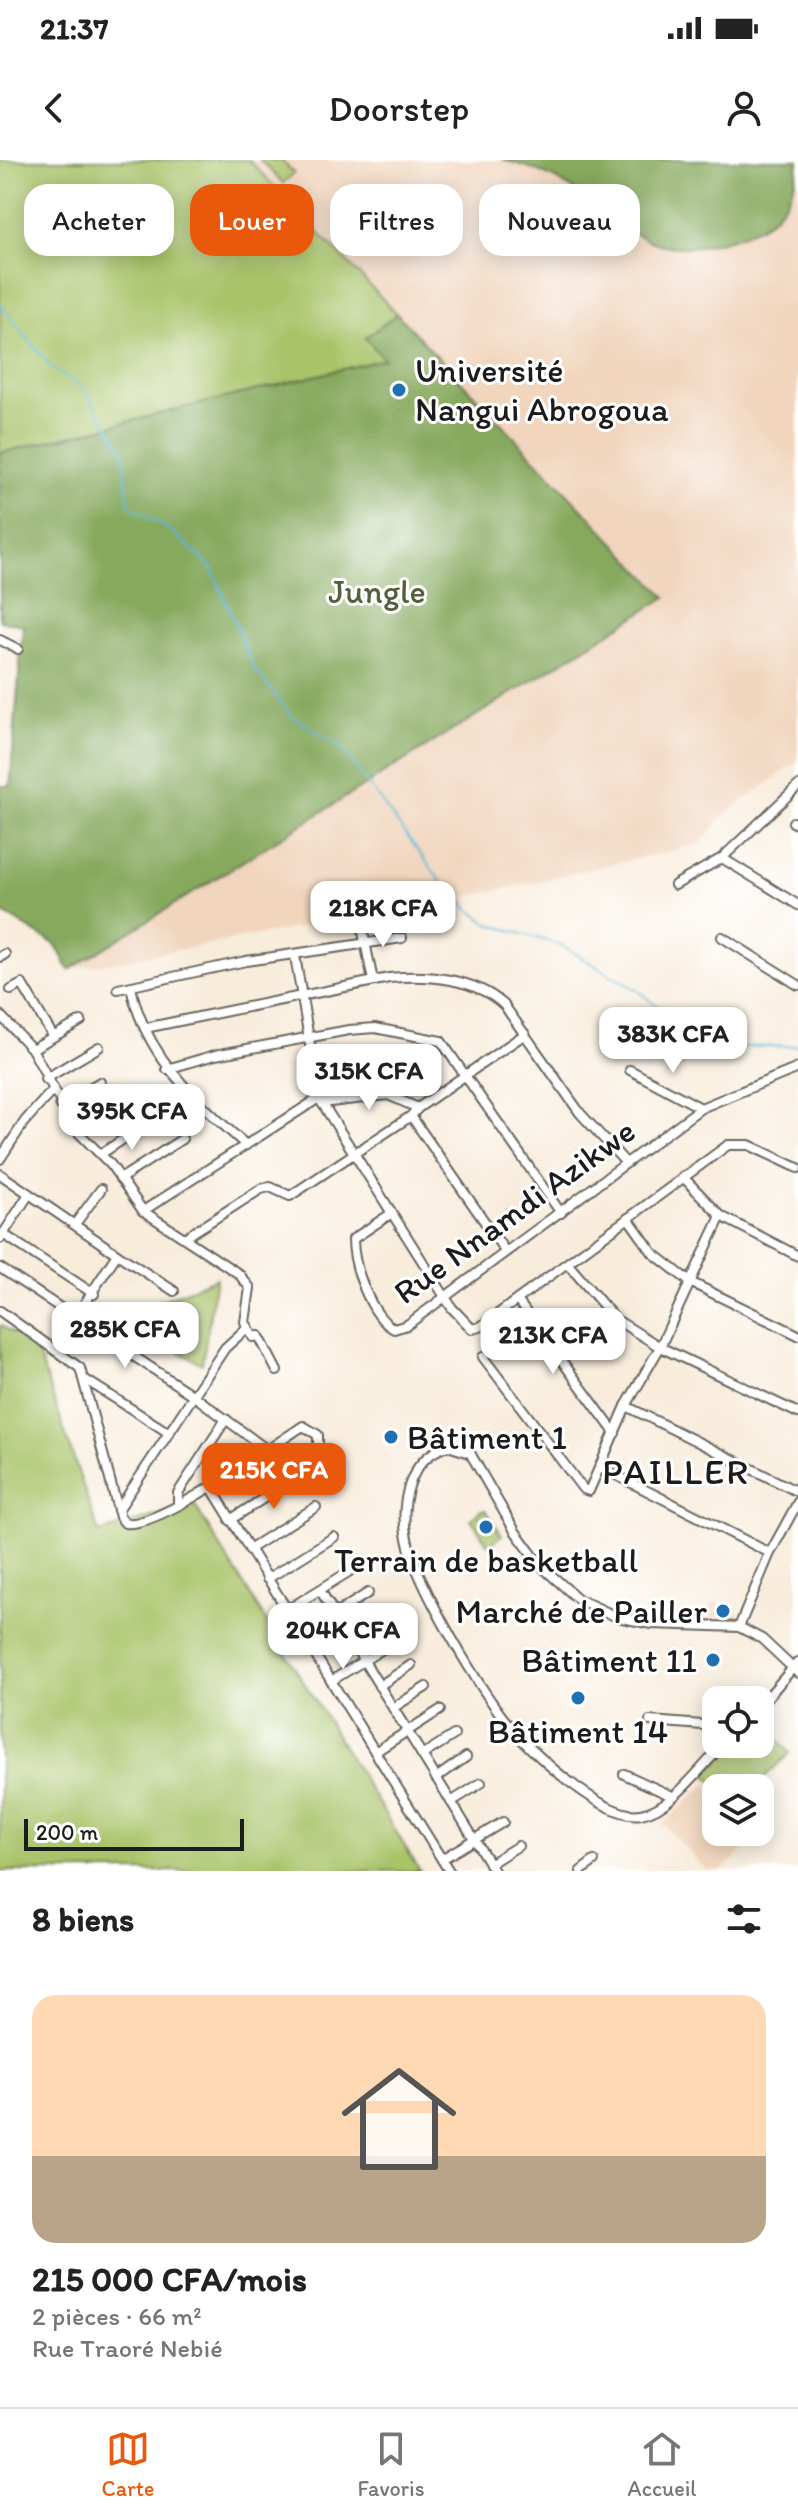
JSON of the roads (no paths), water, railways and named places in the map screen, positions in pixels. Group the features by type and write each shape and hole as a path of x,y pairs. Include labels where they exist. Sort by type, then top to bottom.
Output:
{"street":[{"path":"0,640 18,649"},
{"path":"675,885 722,858 798,786"},
{"path":"722,858 798,905"},
{"path":"361,922 373,981"},
{"path":"722,937 798,985"},
{"path":"118,989 187,973 402,938"},
{"path":"295,956 321,1101 463,1323 472,1329 568,1264 728,1145 740,1142 798,1168"},
{"path":"145,1028 301,995 411,976 489,990 504,1005 580,1113 626,1163"},
{"path":"11,990 22,984 53,1036"},
{"path":"131,987 138,1020 167,1069 196,1101 246,1145"},
{"path":"0,1015 32,1049 45,1079 76,1130 101,1154 143,1211 239,1274 250,1288 245,1322 253,1337 259,1336 277,1371"},
{"path":"32,1049 81,1021"},
{"path":"167,1069 215,1055 375,1028 418,1034 441,1041 561,1213"},
{"path":"186,1237 261,1189 270,1187 290,1196 411,1116 418,1108 525,1034"},
{"path":"45,1079 99,1047"},
{"name":"Rue Nnamdi Azikwe","path":"392,1213 353,1239 361,1273 381,1319 394,1329 561,1213 701,1108 798,1068"},
{"path":"630,1070 701,1108"},
{"path":"60,1105 100,1082"},
{"path":"0,1159 25,1121 52,1091"},
{"path":"143,1211 321,1101 388,1095 418,1108"},
{"path":"76,1130 130,1098"},
{"path":"411,1116 505,1251"},
{"path":"101,1154 146,1124"},
{"path":"120,1179 182,1139"},
{"path":"0,1174 174,1291"},
{"path":"683,1177 721,1216 798,1256"},
{"path":"75,1224 101,1189"},
{"path":"29,1194 2,1236 94,1294"},
{"path":"483,1357 546,1445 585,1491 591,1489 626,1406 660,1347 721,1216"},
{"path":"628,1218 653,1253 690,1282 798,1335"},
{"path":"55,1349 94,1294 117,1254"},
{"path":"568,1264 615,1319 660,1347 798,1413"},
{"path":"0,1268 194,1396 266,1449"},
{"path":"517,1300 615,1433"},
{"path":"0,1311 80,1368 86,1380 122,1521 135,1524 211,1487 305,1426 318,1435 318,1446"},
{"path":"118,1510 225,1348 248,1327"},
{"path":"86,1380 169,1433"},
{"path":"626,1406 798,1492"},
{"path":"178,1504 178,1493 226,1419"},
{"path":"710,1758 658,1808 639,1815 604,1807 515,1732 481,1684 416,1566 408,1545 404,1508 412,1477 439,1449 460,1448 477,1460 515,1531 540,1565 578,1599 617,1617 652,1624 739,1627 762,1639 797,1668 774,1692"},
{"path":"602,1468 770,1553"},
{"path":"230,1520 300,1475"},
{"path":"211,1487 449,1871"},
{"path":"739,1627 770,1553 798,1502"},
{"path":"249,1549 316,1507"},
{"path":"790,1513 798,1520"},
{"path":"267,1579 334,1537"},
{"path":"287,1610 350,1571"},
{"path":"320,1590 492,1868 518,1846"},
{"path":"335,1614 368,1593"},
{"path":"349,1637 383,1616"},
{"path":"331,1681 397,1640"},
{"path":"379,1686 411,1665"},
{"path":"393,1708 426,1687"},
{"path":"375,1752 440,1710"},
{"path":"650,1721 702,1725"},
{"path":"422,1755 454,1735"},
{"path":"436,1778 466,1757"},
{"path":"624,1774 672,1796"},
{"path":"451,1802 481,1783"},
{"path":"442,1859 503,1822"},
{"path":"581,1871 594,1861"}],"waterway":[{"path":"0,304 51,367 83,388 123,449 129,505 174,533 212,568 254,668 292,716 341,748 443,884 470,910 489,924 561,945 638,991 670,1016 704,1024 738,1047 798,1046"}],"place":[{"name":"Université Nangui Abrogoua","path":"399,390"},
{"name":"Bâtiment 1","path":"391,1437"},
{"name":"Terrain de basketball","path":"486,1527"},
{"name":"Marché de Pailler","path":"723,1611"},
{"name":"Bâtiment 11","path":"713,1660"},
{"name":"Bâtiment 14","path":"578,1698"}],"district":[{"name":"PAILLER","path":"676,1471"}],"park label":[{"name":"Jungle","path":"377,591"}]}
